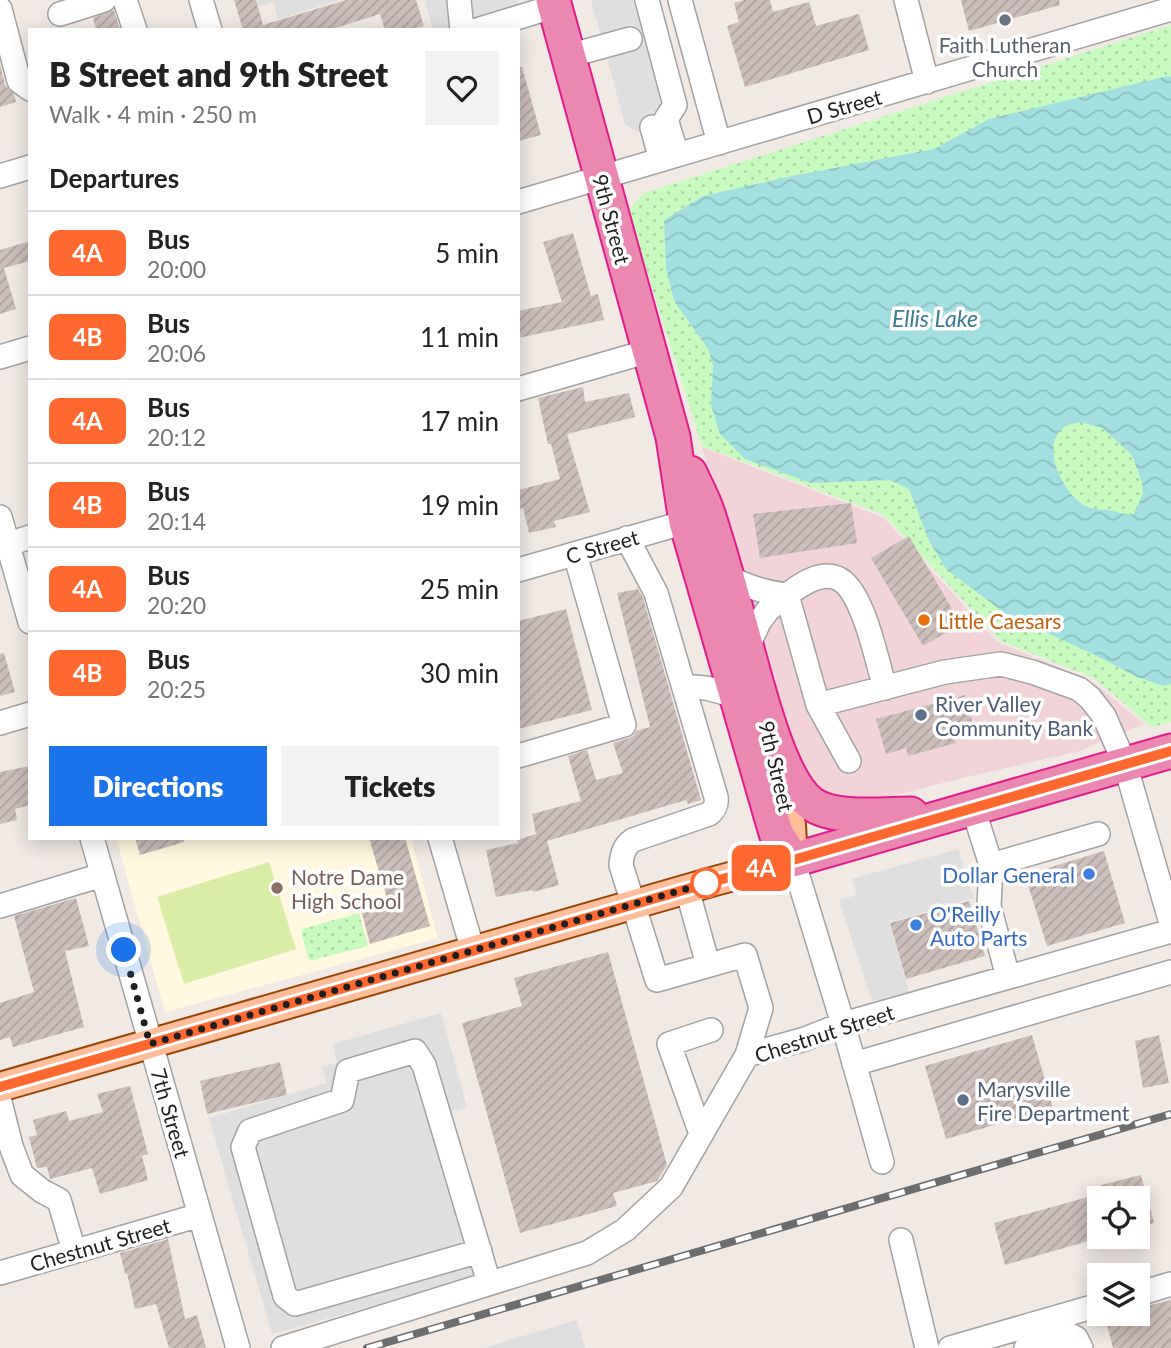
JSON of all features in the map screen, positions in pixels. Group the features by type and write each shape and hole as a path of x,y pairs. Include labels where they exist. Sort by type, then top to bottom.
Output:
{"highway":[{"name":"9th Street","path":"554,3 673,437 686,522 736,652 766,715"},
{"name":"9th Street","path":"673,437 709,514 726,576 736,652 737,697 776,832 793,860"},
{"path":"766,715 790,775 798,790 814,806 832,813 846,814 963,811"},
{"path":"793,860 1171,751"}],"main road":[{"name":"9th Street","path":"766,715 772,754 791,825 793,860"},
{"path":"0,1087 793,860"}],"street":[{"path":"60,15 104,0"},
{"path":"125,0 134,28"},
{"path":"201,0 209,28"},
{"path":"459,0 462,28"},
{"path":"647,0 676,105 666,119 669,157"},
{"path":"680,0 719,143"},
{"path":"906,0 927,82"},
{"path":"483,28 554,3"},
{"path":"0,9 6,57 19,81 28,88"},
{"name":"D Street","path":"520,201 1171,9"},
{"path":"568,56 630,39"},
{"path":"652,127 669,157"},
{"path":"0,176 28,168"},
{"path":"0,357 28,349"},
{"path":"520,388 649,351"},
{"path":"0,517 12,543 28,613"},
{"name":"C Street","path":"520,569 686,522"},
{"path":"651,532 656,593"},
{"path":"627,538 656,593 687,687 716,804 709,814 627,844 622,853 621,864 657,980 745,955 761,1009 747,1055"},
{"path":"520,754 624,724 575,554"},
{"path":"726,576 756,590 787,595"},
{"path":"687,687 736,652 768,610 801,585 823,576 838,578 852,590 862,609 885,688"},
{"path":"787,595 818,705 849,761"},
{"path":"818,705 945,673 1001,664 1079,689 1104,716 1125,764 1171,923"},
{"path":"687,687 710,689 737,697"},
{"path":"0,723 28,715"},
{"path":"963,811 991,866 989,906 1014,976 1032,1012"},
{"path":"991,866 1098,834"},
{"name":"7th Street","path":"93,840 238,1348"},
{"path":"441,840 473,951"},
{"name":"9th Street","path":"793,860 882,1162"},
{"path":"0,906 102,875"},
{"path":"687,889 708,965"},
{"name":"Chestnut Street","path":"283,1348 587,1253 625,1230 671,1187 747,1055 805,1039 843,1024 1171,931"},
{"path":"854,1064 1171,972"},
{"path":"701,1134 669,1044 711,1030"},
{"path":"480,1251 295,1304 285,1296 243,1147 250,1130 342,1100 348,1071 415,1051 424,1065 480,1251 489,1283"},
{"path":"0,1102 11,1146 22,1175 59,1200 74,1251"},
{"name":"Chestnut Street","path":"0,1273 200,1215"},
{"path":"901,1240 927,1348"},
{"path":"1150,1290 1171,1284"},
{"path":"950,1348 1087,1308"},
{"path":"1026,1348 1070,1335 1076,1338 1081,1348"}],"shaded area":[{"path":"257,0 341,0 278,19 273,2 258,6"},
{"path":"425,0 517,0 519,10 452,28 432,28"},
{"path":"591,0 641,0 670,103 663,126 638,132 625,124"},
{"path":"702,447 884,518 997,642 1090,680 1144,724 1080,751 861,804 822,797 791,749 772,667 733,560"},
{"name":"Notre Dame High School","path":"117,840 412,840 438,938 165,1012"},
{"path":"958,849 974,898 889,922 909,992 872,1001 839,900 857,895 852,879"},
{"path":"441,1013 467,1107 451,1112 495,1272 272,1334 209,1118 327,1083 322,1067 337,1063 333,1044"},
{"path":"577,1320 585,1348 483,1348"}],"green space":[{"name":"Ellis Lake","path":"1171,25 1171,722 1152,727 1094,678 1001,641 884,515 702,446 628,210 644,193"},
{"path":"269,862 296,949 184,984 157,897"},
{"path":"359,913 368,946 309,961 302,929"}],"water":[{"name":"Ellis Lake","path":"1171,77 1171,684 1164,686 1137,677 1006,614 946,569 929,541 909,489 890,480 811,483 745,459 720,434 711,405 713,364 708,349 674,301 666,268 664,220 703,196 934,149 989,119","holes":["1084,423 1102,428 1132,455 1142,483 1143,494 1133,515 1094,509 1082,504 1068,489 1057,468 1054,446 1056,436 1063,428 1070,424"]}],"building":[{"path":"234,0 256,0 263,25 346,0 416,0 424,26 384,28 380,14 335,28 242,28"},
{"path":"744,0 770,0 773,12 809,2 816,26 859,14 869,50 745,87 727,26 739,22 734,3"},
{"path":"961,0 1059,0 1060,5 969,31"},
{"path":"114,10 119,28 96,28 93,18"},
{"path":"0,64 5,85 14,94 16,102 0,107"},
{"path":"520,68 541,135 520,140"},
{"path":"573,233 591,296 598,294 604,320 520,338 520,311 562,302 543,242"},
{"path":"28,242 28,262 0,269 0,250"},
{"path":"4,268 16,309 0,314 0,269"},
{"path":"583,387 585,402 629,393 635,417 567,434 590,512 554,521 556,527 529,533 523,508 520,509 520,489 560,479 551,444 548,444 538,398"},
{"path":"851,503 857,543 760,558 753,514"},
{"path":"909,536 961,624 923,646 871,558"},
{"path":"638,589 643,598 701,800 688,804 686,800 547,841 559,885 496,897 486,850 518,843 517,840 536,834 532,814 581,801 568,756 587,750 596,780 623,773 613,743 650,727 617,593"},
{"path":"566,609 592,710 520,728 520,620"},
{"path":"4,653 15,692 0,696 0,654"},
{"path":"965,695 974,729 954,735 956,743 908,756 906,748 886,754 876,719"},
{"path":"28,766 28,806 15,809 17,820 0,824 0,772"},
{"path":"136,840 184,840 184,842 140,855"},
{"path":"370,840 406,840 430,926 370,944 361,910 388,902"},
{"path":"1104,851 1125,923 1047,946 1025,875"},
{"path":"76,898 89,946 65,951 84,1027 13,1047 10,1037 0,1040 0,1003 34,992 14,916"},
{"path":"969,901 985,956 906,979 890,923"},
{"path":"608,952 667,1165 657,1181 613,1193 617,1206 520,1233 462,1023 522,1006 514,978"},
{"path":"1032,1035 1053,1108 946,1139 925,1066"},
{"path":"1159,1035 1169,1083 1143,1088 1135,1041"},
{"path":"280,1062 287,1095 207,1114 200,1081"},
{"path":"130,1086 148,1154 142,1156 148,1180 100,1194 92,1168 50,1179 47,1167 37,1168 29,1137 37,1135 33,1120 66,1111 69,1121 103,1112 97,1094"},
{"path":"1141,1175 1144,1186 1101,1186"},
{"path":"1087,1197 1087,1241 1005,1265 994,1223"},
{"path":"1150,1208 1154,1223 1150,1224"},
{"path":"168,1239 185,1319 197,1315 206,1348 169,1348 156,1304 135,1309 120,1253"},
{"path":"1171,1300 1171,1348 1113,1348 1107,1326 1150,1326 1150,1305"}],"railway":[{"path":"367,1348 1171,1114"}],"bus line":[{"name":"4A","path":"0,1087 1171,751"}],"place":[{"name":"Faith Lutheran Church","path":"1005,20"},
{"name":"Little Caesars","path":"924,620"},
{"name":"River Valley Community Bank","path":"921,715"},
{"name":"Dollar General","path":"1089,874"},
{"name":"Notre Dame High School","path":"277,888"},
{"name":"O'Reilly Auto Parts","path":"916,925"},
{"name":"Marysville Fire Department","path":"963,1100"}],"route":[{"path":"124,950 150,1044 706,883"}]}
